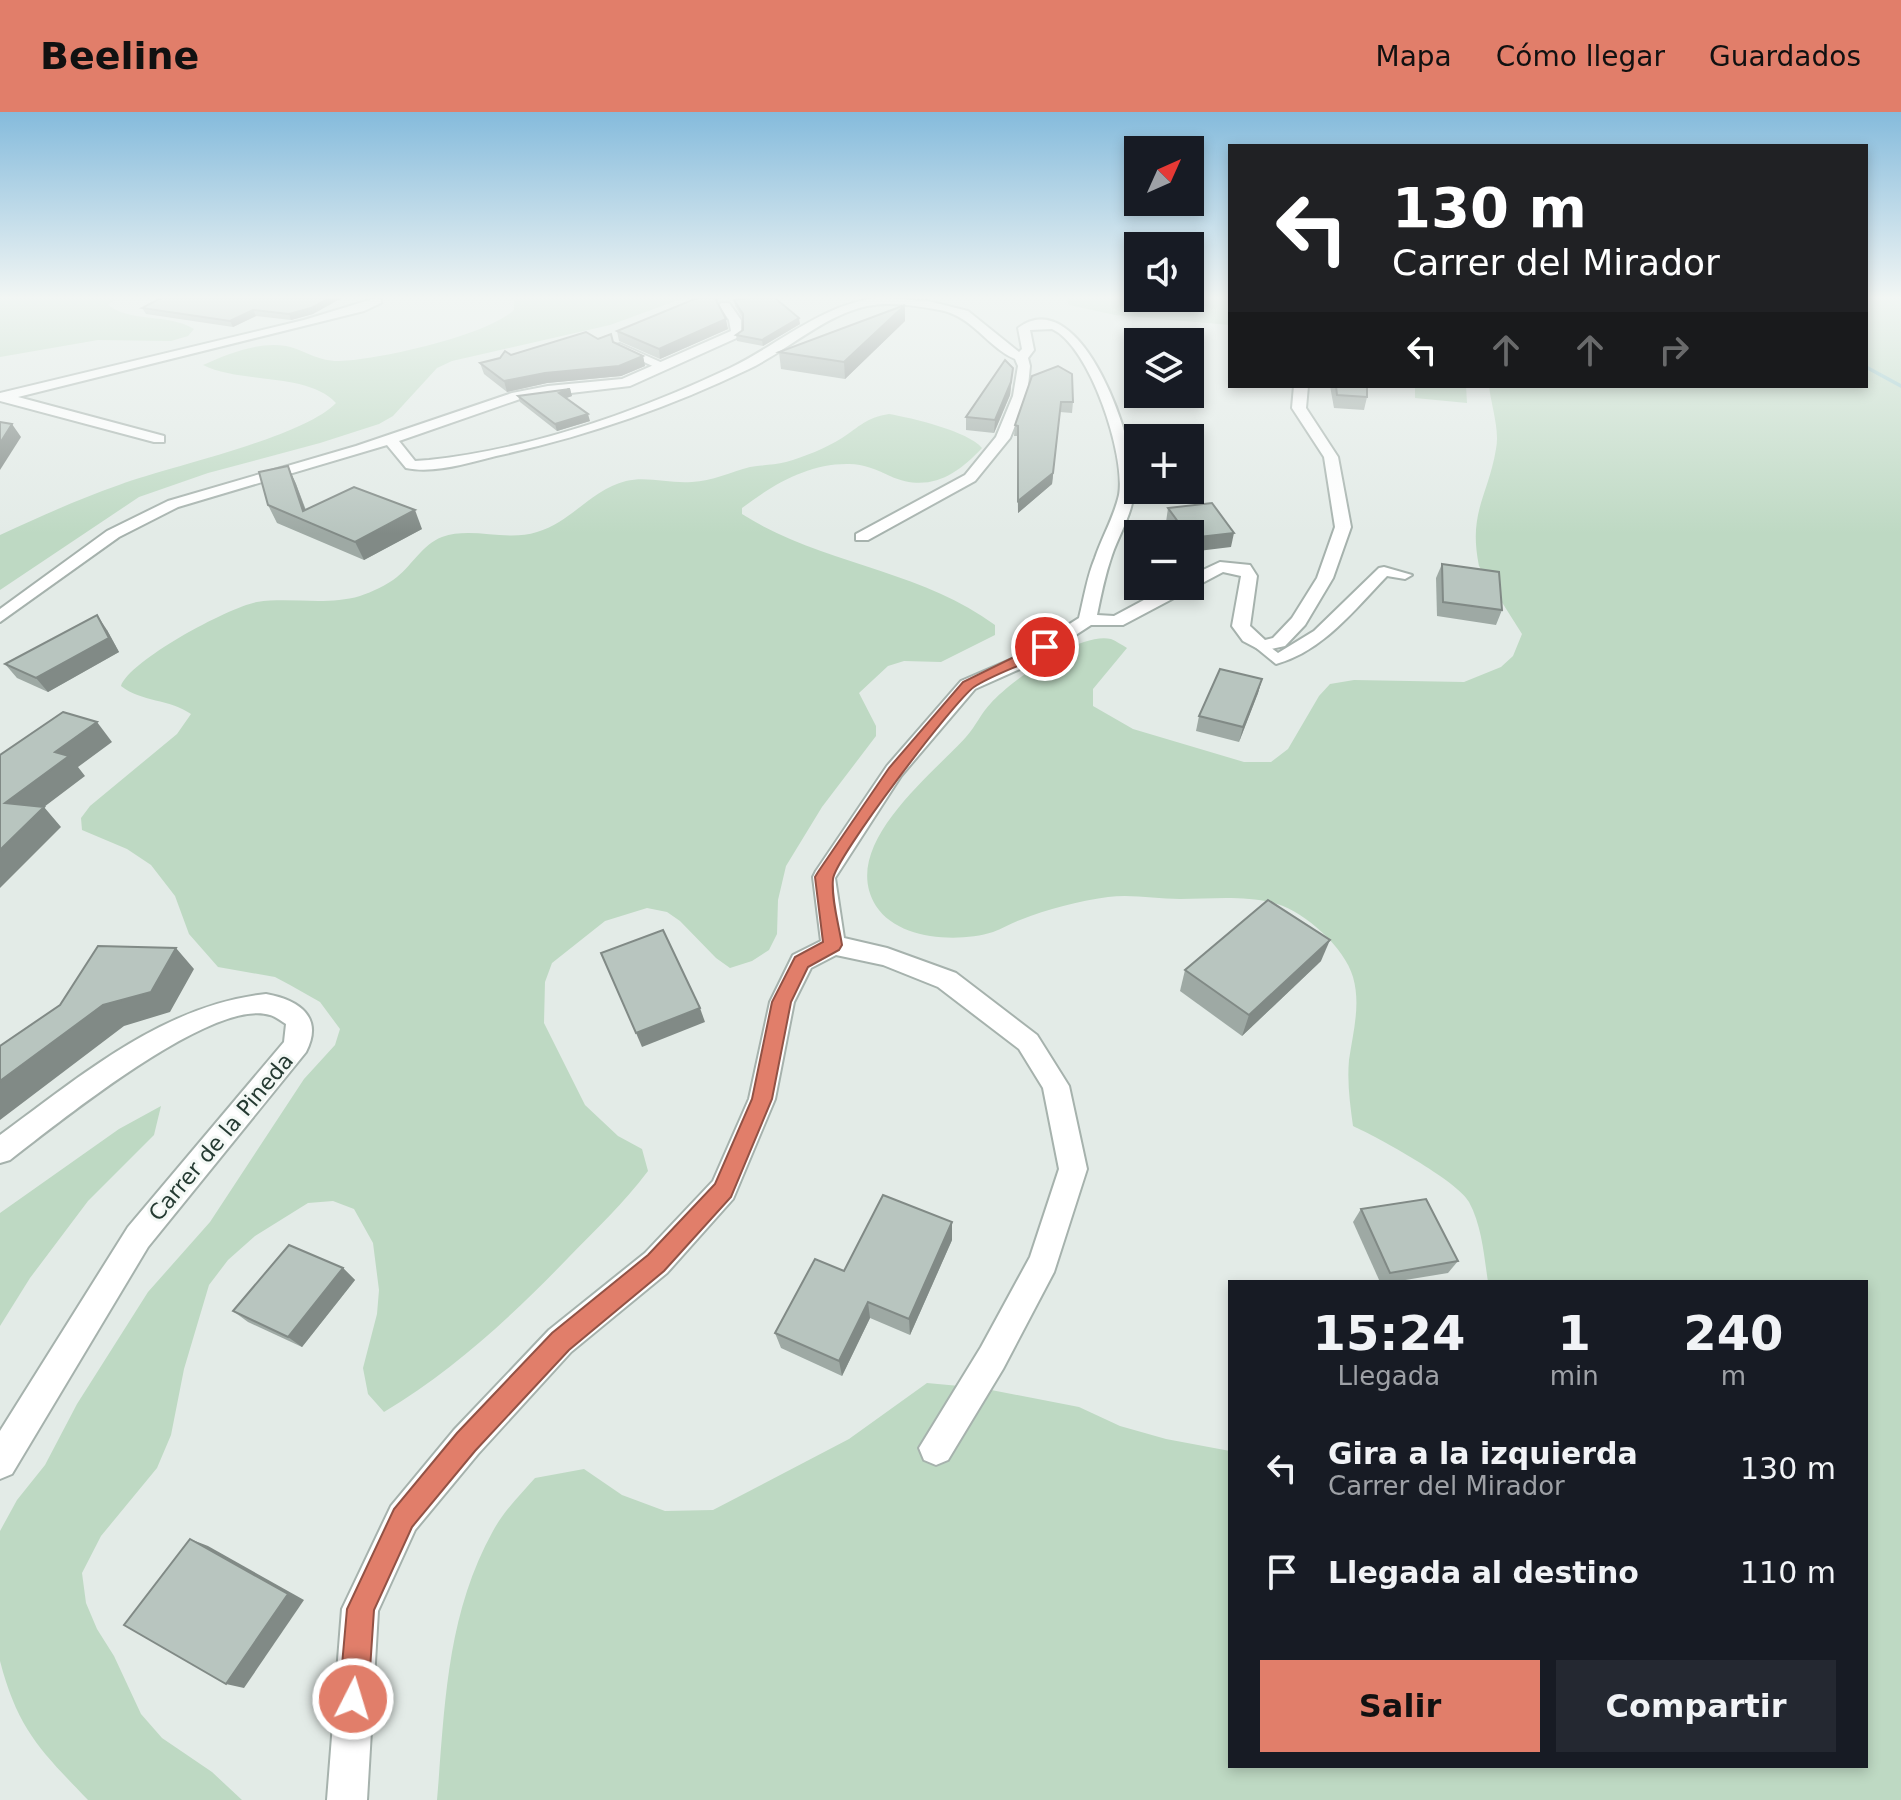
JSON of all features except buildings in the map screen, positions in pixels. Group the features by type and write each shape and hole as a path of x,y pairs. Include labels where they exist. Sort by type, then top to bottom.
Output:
{"street":[{"path":"3,396 84,377"},
{"path":"0,617 113,534 210,491 391,440 437,421 517,396 625,383 640,377"},
{"path":"391,440 411,465 429,466 512,449 619,417 717,377"},
{"path":"862,537 970,478 1003,438 1020,396 1023,377"},
{"path":"1087,620 1101,562 1118,524 1128,488 1123,451 1096,377"},
{"path":"1204,576 1220,567 1244,569 1249,576 1241,626 1249,637 1262,646 1279,642 1299,621 1325,578 1343,527 1331,457 1299,408 1301,388"},
{"path":"3,396 20,404 159,439"},
{"path":"833,945 824,877 894,771 968,685 1025,660 1087,620 1117,621 1157,600"},
{"path":"347,1800 360,1609 403,1518 466,1442 560,1341 656,1263 723,1190 762,1099 782,1002 802,962 833,945 887,957 947,980 1028,1042 1056,1086 1073,1169 1043,1262 992,1358 936,1448"},
{"name":"Carrer de la Pineda","path":"0,1151 133,1053 200,1020 239,1006 269,1004 299,1019 297,1045 138,1237 0,1462"}],"lane":[{"path":"1262,646 1276,659 1290,656 1313,639 1384,571 1405,575"}],"green space":[{"path":"249,377 429,377 393,416 379,424 208,473 139,497 0,590 0,535 104,490 295,428 336,403 324,393 291,382"},
{"path":"1868,377 1901,377 1901,1800 437,1800 450,1662 466,1596 477,1563 497,1524 535,1478 584,1469 622,1495 665,1511 713,1510 849,1439 927,1383 981,1388 1079,1407 1120,1426 1166,1439 1228,1451 1228,1768 1868,1768 1868,1280 1488,1280 1477,1221 1462,1193 1416,1160 1353,1126 1348,1076 1356,1008 1353,977 1333,943 1300,915 1277,904 1253,899 1117,896 1052,909 993,932 946,938 913,932 886,917 876,906 868,883 869,859 894,813 966,737 987,707 1029,671 1082,643 1111,639 1127,648 1093,689 1093,706 1133,729 1244,762 1271,762 1288,749 1319,696 1330,684 1354,680 1464,682 1501,667 1513,656 1522,634 1479,566 1476,547 1477,518 1493,466 1496,426 1489,388 1868,388"},
{"path":"1415,388 1466,388 1467,403 1415,398"},
{"path":"889,414 952,431 982,448 962,467 929,482 904,481 855,464 805,471 766,491 742,508 742,514 804,545 935,591 995,625 995,635 941,662 904,661 888,666 859,693 876,726 876,736 822,807 786,866 778,900 777,934 769,950 752,961 730,968 680,921 667,912 647,908 605,921 552,963 545,982 544,1023 585,1105 618,1136 642,1149 648,1171 620,1205 547,1279 458,1360 384,1412 368,1394 363,1368 377,1314 379,1290 373,1243 354,1209 333,1201 308,1203 255,1236 228,1260 209,1285 184,1369 171,1435 157,1468 101,1536 82,1573 86,1603 141,1714 162,1738 212,1772 242,1800 88,1800 33,1738 7,1685 0,1661 0,1531 17,1500 45,1465 77,1404 148,1292 210,1222 304,1079 335,1045 340,1029 320,1002 275,977 218,967 189,934 175,896 151,865 127,849 82,830 81,818 90,806 177,734 191,714 137,695 121,686 128,675 161,649 243,606 257,602 334,600 360,596 393,580 429,545 442,537 465,533 525,535 537,532 560,521 614,485 642,479 699,481 750,467 786,462 822,449 869,420"},
{"path":"161,1106 154,1135 88,1201 30,1278 0,1326 0,1213 119,1129"}],"waterway":[{"path":"1884,377 1901,386"}],"route":[{"path":"353,1699 360,1609 403,1518 466,1442 560,1341 656,1263 723,1190 762,1099 782,1002 802,962 833,945 824,877 849,835 894,771 968,685 1025,660 1045,647"}]}
